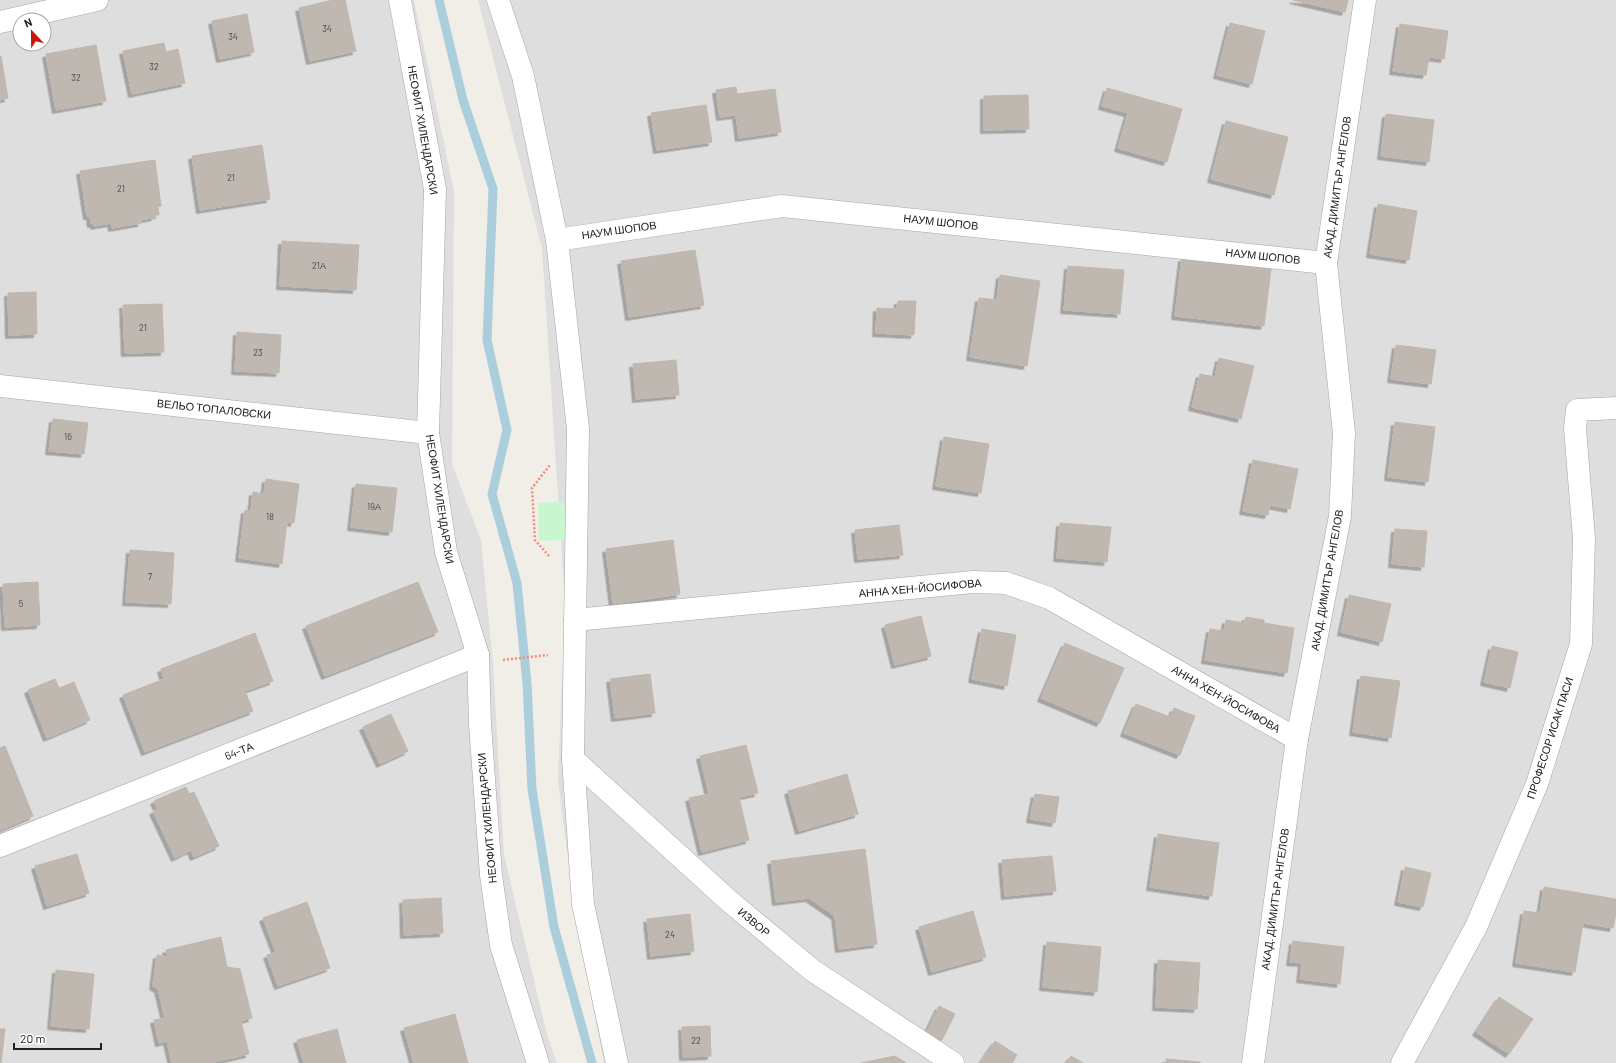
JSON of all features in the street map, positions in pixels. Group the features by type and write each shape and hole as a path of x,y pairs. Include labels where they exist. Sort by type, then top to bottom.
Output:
{"street":[{"path":"0,22 97,0"},
{"name":"НЕОФИТ ХИЛЕНДАРСКИ","path":"400,0 435,189 428,433 446,552 478,655 480,724 491,875 501,945 538,1063"},
{"path":"498,0 523,76 557,240 578,429 576,620 572,759 583,904 617,1063"},
{"name":"АКАД. ДИМИТЪР АНГЕЛОВ","path":"1253,1063 1297,739 1340,508 1344,433 1326,263 1365,0"},
{"name":"НАУМ ШОПОВ","path":"557,240 782,206 1326,263"},
{"name":"ВЕЛЬО ТОПАЛОВСКИ","path":"0,386 428,433"},
{"name":"ПРОФЕСОР ИСАК ПАСИ","path":"1402,1063 1476,927 1537,784 1581,644 1584,538 1575,429 1577,410 1616,408"},
{"name":"АННА ХЕН-ЙОСИФОВА","path":"576,620 973,582 1006,583 1049,598 1297,739"},
{"name":"64-ТА","path":"0,846 478,655"},
{"name":"ИЗВОР","path":"572,759 728,900 812,970 953,1063"}],"path":[{"path":"506,659 542,655"}],"shaded area":[{"path":"0,0 414,0 454,191 452,464 481,540 493,664 504,855 547,1035 557,1063 0,1063"},
{"path":"478,0 1616,0 1616,1063 604,1063 575,914 558,781 565,605 542,248"}],"green space":[{"path":"565,501 567,540 539,541 538,503"}],"building":[{"path":"333,0 345,0 356,51 310,61 299,8"},
{"path":"1293,0 1348,0 1345,12"},
{"path":"247,14 254,52 220,59 212,21"},
{"path":"1230,23 1265,31 1252,84 1217,75"},
{"path":"1400,24 1448,31 1444,59 1429,57 1426,75 1393,71"},
{"path":"164,43 166,52 178,49 185,83 132,94 123,51"},
{"path":"96,45 106,101 56,110 46,54"},
{"path":"1,56 8,98 0,100 0,57"},
{"path":"736,87 737,94 775,89 781,132 739,138 736,115 720,117 716,90"},
{"path":"1107,88 1182,109 1167,162 1118,148 1128,113 1102,106"},
{"path":"1028,95 1029,129 984,130 984,96"},
{"path":"706,105 712,142 657,150 651,113"},
{"path":"1386,114 1434,120 1429,162 1381,156"},
{"path":"1226,121 1288,137 1274,195 1211,179"},
{"path":"262,145 270,199 200,210 192,156"},
{"path":"155,160 161,206 158,207 159,215 141,220 141,223 112,228 111,223 94,226 94,223 91,224 90,216 87,216 80,171"},
{"path":"1378,204 1417,211 1409,260 1370,254"},
{"path":"282,241 359,245 356,290 280,286"},
{"path":"695,250 704,305 629,317 621,261"},
{"path":"1182,258 1271,269 1264,326 1175,316"},
{"path":"1068,266 1124,270 1120,314 1064,310"},
{"path":"1000,275 1040,281 1027,366 970,357 979,298 997,300"},
{"path":"36,292 37,334 9,335 8,293"},
{"path":"898,301 916,301 914,335 876,333 877,308 897,309"},
{"path":"162,304 164,352 125,353 123,305"},
{"path":"237,332 281,335 279,373 235,371"},
{"path":"1396,345 1436,350 1431,384 1391,379"},
{"path":"1219,358 1254,366 1241,419 1192,407 1200,374 1215,377"},
{"path":"676,360 679,395 636,399 633,364"},
{"path":"53,419 88,423 84,454 49,451"},
{"path":"1395,422 1435,427 1428,482 1388,477"},
{"path":"944,437 989,444 981,493 936,486"},
{"path":"1253,460 1298,469 1290,509 1270,505 1268,515 1243,511"},
{"path":"266,479 299,484 294,523 287,522 282,564 239,558 245,510 251,511 253,492 264,494"},
{"path":"356,484 397,488 392,532 351,527"},
{"path":"1060,523 1111,527 1107,562 1057,558"},
{"path":"899,525 903,555 858,559 855,530"},
{"path":"1395,529 1427,531 1424,567 1392,564"},
{"path":"673,540 680,594 613,604 606,549"},
{"path":"130,550 174,553 171,604 126,602"},
{"path":"38,582 40,625 5,627 3,584"},
{"path":"418,582 438,632 325,676 306,626"},
{"path":"1349,595 1391,604 1382,642 1341,632"},
{"path":"921,616 931,656 895,665 885,625"},
{"path":"1246,617 1264,620 1264,623 1294,628 1287,673 1205,660 1210,629 1224,631 1226,620 1244,623"},
{"path":"982,629 1016,635 1007,686 972,679"},
{"path":"255,633 273,681 245,691 253,711 145,752 123,695 164,679 161,669"},
{"path":"1065,643 1124,668 1100,723 1041,698"},
{"path":"1492,646 1518,652 1510,688 1484,682"},
{"path":"650,674 655,713 615,718 610,679"},
{"path":"1361,676 1400,681 1391,738 1353,732"},
{"path":"55,679 59,688 74,682 90,720 47,738 28,690"},
{"path":"1136,704 1170,717 1174,708 1195,716 1180,755 1124,733"},
{"path":"391,714 408,751 380,764 363,727"},
{"path":"746,745 758,793 739,797 749,840 702,852 689,798 709,794 700,756"},
{"path":"5,746 33,816 0,830 0,748"},
{"path":"847,774 858,814 799,831 788,791"},
{"path":"186,787 189,794 194,792 219,846 194,857 191,850 175,858 153,811 158,809 154,801"},
{"path":"1035,794 1059,797 1055,823 1030,819"},
{"path":"1158,834 1219,843 1212,896 1150,887"},
{"path":"865,849 877,944 839,949 835,916 809,898 776,902 771,861"},
{"path":"77,854 89,893 47,906 35,866"},
{"path":"1052,856 1056,891 1005,896 1002,860"},
{"path":"1405,867 1431,873 1423,907 1398,902"},
{"path":"1544,887 1616,899 1616,913 1613,928 1583,923 1575,972 1516,963 1524,911 1540,913"},
{"path":"441,898 443,933 404,935 403,900"},
{"path":"307,902 330,968 278,986 267,955 276,952 263,918"},
{"path":"973,911 986,957 932,972 919,927"},
{"path":"690,914 694,951 651,956 647,919"},
{"path":"221,937 227,967 240,969 252,1018 241,1021 249,1054 210,1063 172,1063 167,1041 159,1043 154,1020 165,1018 158,989 153,986 157,955 167,957 166,950"},
{"path":"1293,941 1344,947 1340,984 1300,979 1302,963 1290,962"},
{"path":"1047,942 1101,947 1097,992 1043,987"},
{"path":"1158,960 1200,963 1197,1009 1156,1007"},
{"path":"56,970 94,974 89,1029 51,1026"},
{"path":"1499,997 1533,1019 1509,1054 1476,1032"},
{"path":"939,1006 955,1014 942,1040 926,1033"},
{"path":"455,1014 468,1063 414,1063 404,1028"},
{"path":"710,1026 711,1056 683,1057 682,1027"},
{"path":"0,1029 5,1029 1,1063 0,1063"},
{"path":"337,1029 346,1063 304,1063 297,1040"},
{"path":"995,1041 1017,1055 1012,1063 980,1063"},
{"path":"895,1056 906,1063 861,1063"},
{"path":"1071,1056 1083,1063 1066,1063"},
{"path":"1166,1059 1200,1062 1200,1063 1166,1063"}],"waterway":[{"path":"439,0 463,100 493,189 487,340 507,430 492,494 517,583 527,683 532,789 554,927 592,1063"}]}
